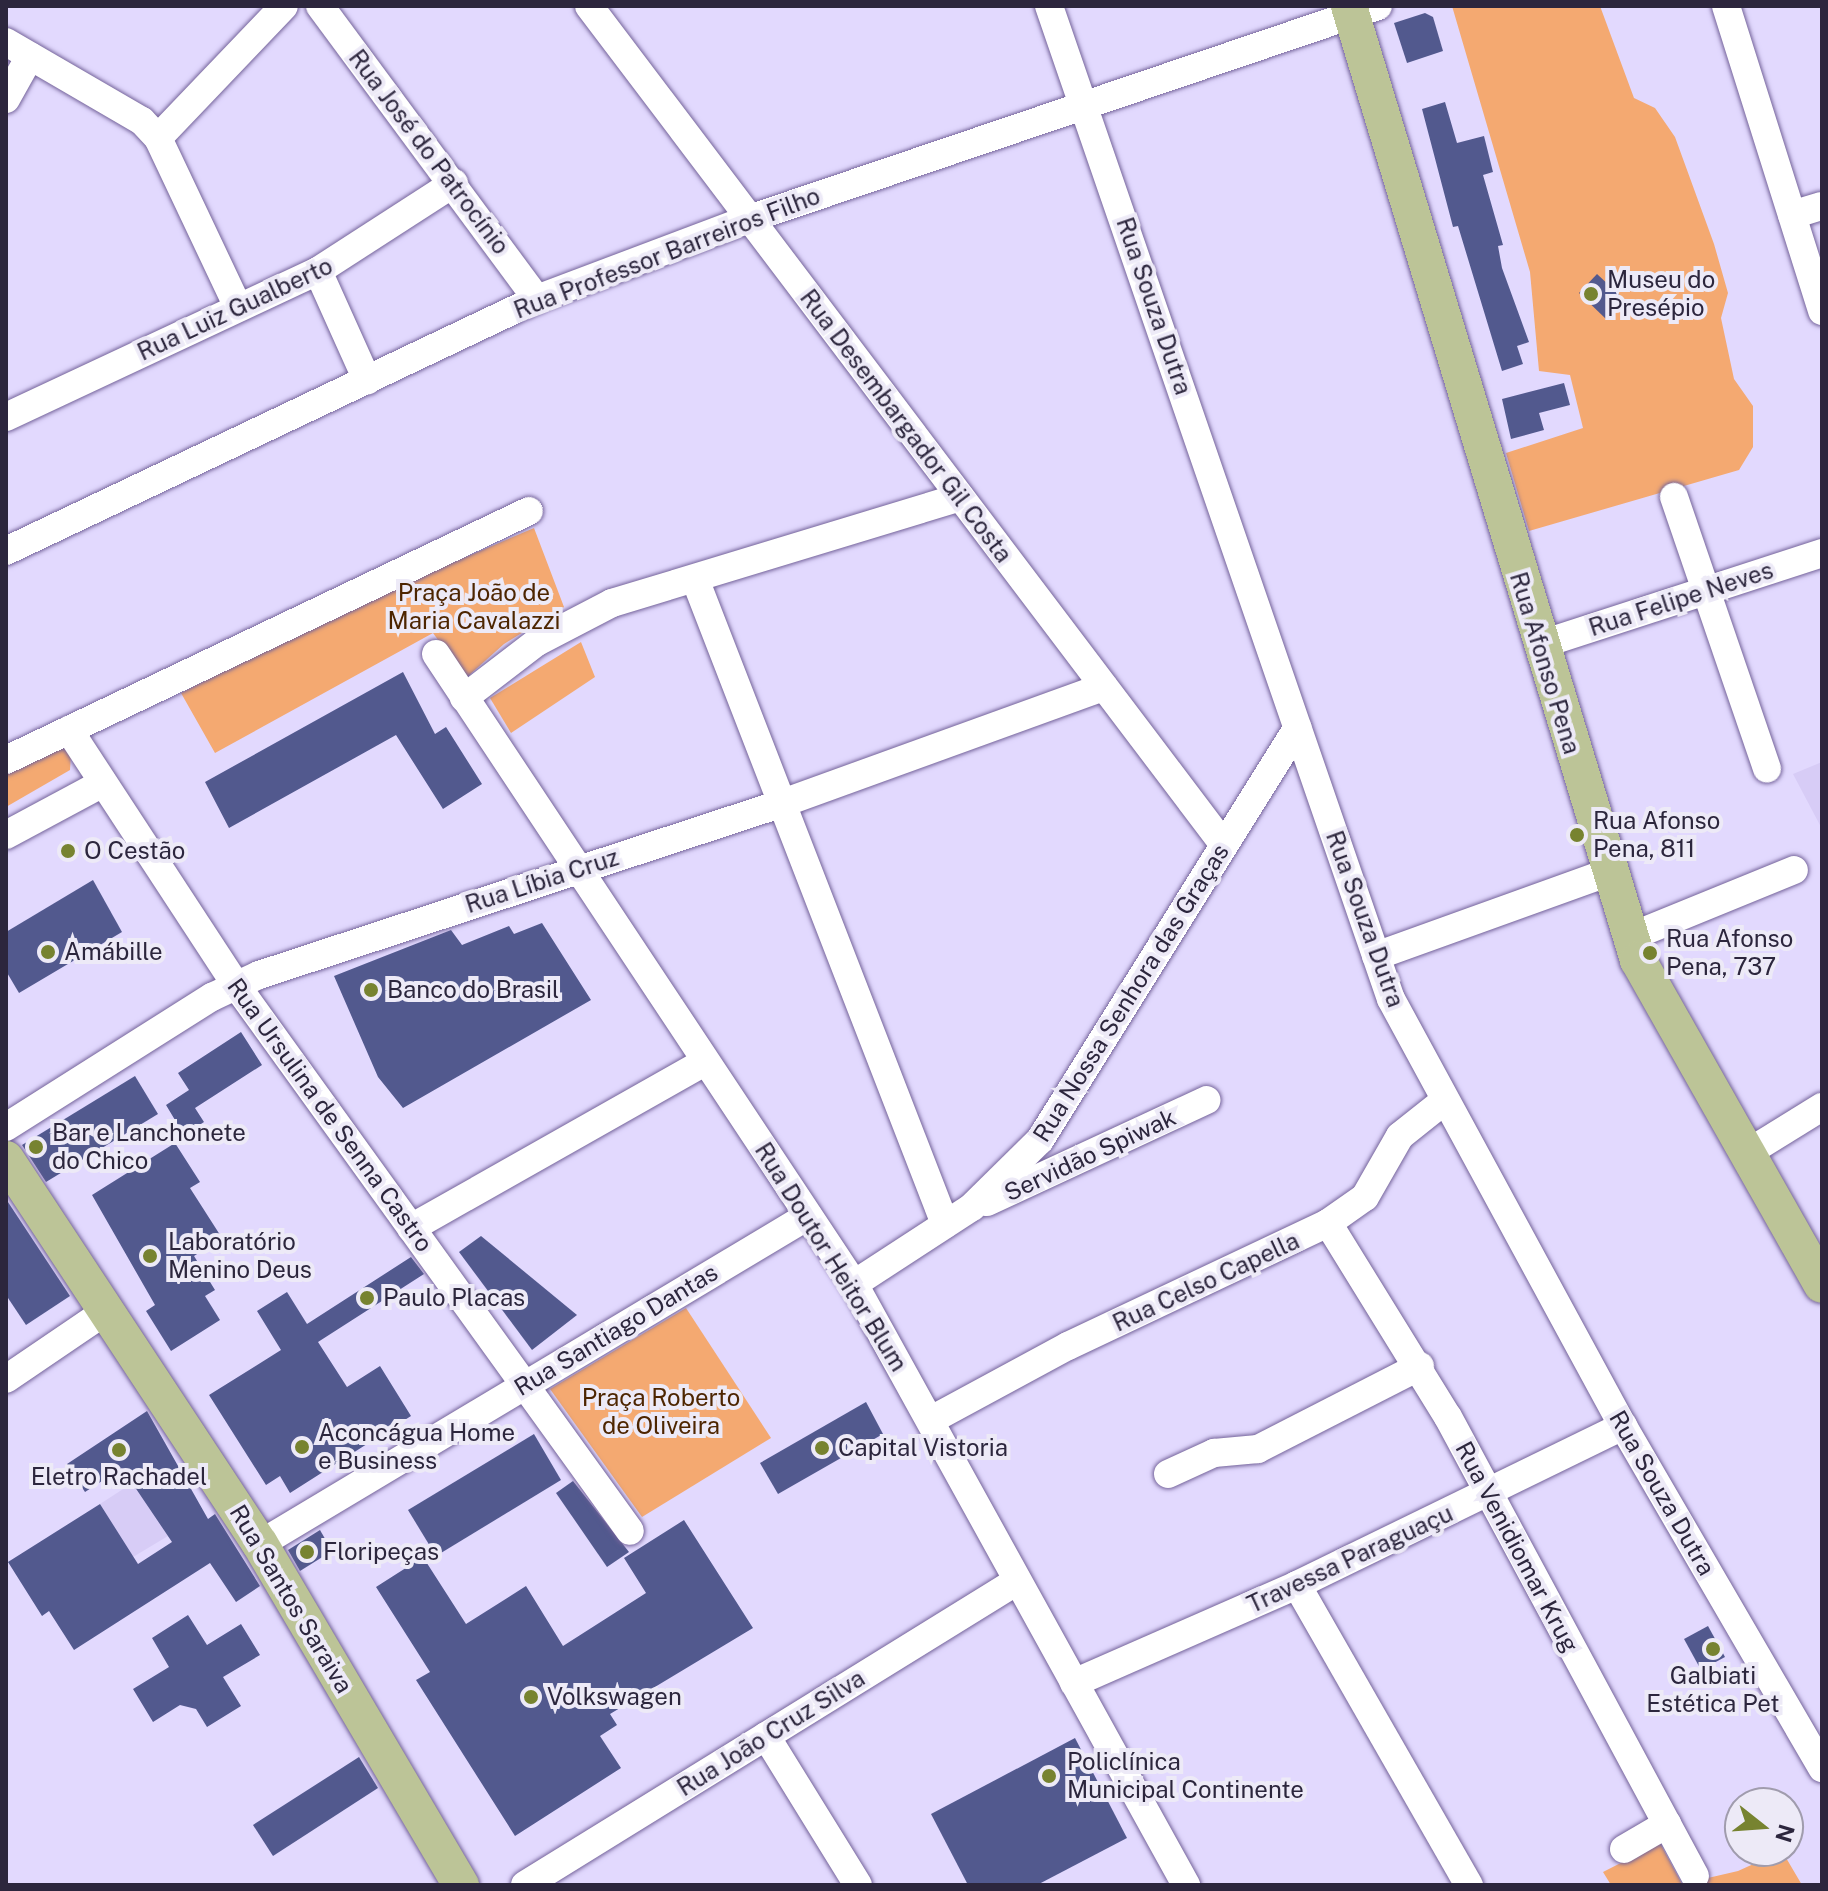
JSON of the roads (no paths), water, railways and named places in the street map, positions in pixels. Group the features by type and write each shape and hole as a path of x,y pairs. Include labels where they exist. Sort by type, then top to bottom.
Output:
{"main road":[{"name":"Rua Afonso Pena","path":"1359,9 1539,645 1630,937 1653,996 1749,1152 1822,1285"},
{"name":"Rua Santos Saraiva","path":"6,1159 260,1544 461,1885"}],"street":[{"path":"158,138 284,6"},
{"name":"Rua José do Patrocínio","path":"320,6 537,299"},
{"name":"Rua Souza Dutra","path":"1049,6 1376,956 1444,1101 1623,1426 1822,1768"},
{"path":"1726,6 1822,311"},
{"name":"Rua Professor Barreiros Filho","path":"6,551 537,299 749,219 1359,9"},
{"name":"Rua Desembargador Gil Costa","path":"599,10 749,219 1224,845"},
{"path":"6,99 18,49 142,121 158,138 238,307"},
{"name":"Rua Luiz Gualberto","path":"6,417 318,271 454,183"},
{"path":"1792,215 1822,206"},
{"path":"318,271 367,380"},
{"path":"464,698 578,617 960,497"},
{"path":"1674,497 1767,769"},
{"path":"6,760 529,511"},
{"name":"Rua Felipe Neves","path":"1539,645 1822,553"},
{"path":"695,579 945,1224"},
{"name":"Rua Doutor Heitor Blum","path":"436,654 575,870 854,1284 1186,1885"},
{"name":"Rua Líbia Cruz","path":"6,1127 236,985 783,803 1104,687"},
{"name":"Rua Nossa Senhora das Graças","path":"854,1284 972,1207 1040,1140 1297,728"},
{"name":"Rua Ursulina de Senna Castro","path":"69,730 236,985 630,1531"},
{"path":"6,835 103,783"},
{"path":"1630,937 1794,870"},
{"path":"1376,956 1609,872"},
{"path":"411,1228 705,1062"},
{"name":"Servidão Spiwak","path":"972,1207 1207,1100"},
{"name":"Rua Celso Capella","path":"931,1420 1068,1346 1328,1223 1365,1197 1400,1136 1444,1101"},
{"path":"1749,1152 1822,1107"},
{"name":"Rua Santiago Dantas","path":"260,1544 808,1216"},
{"name":"Rua Venidiomar Krug","path":"1328,1223 1420,1366 1695,1876"},
{"path":"6,1379 106,1311"},
{"path":"1168,1474 1214,1453 1266,1445 1420,1366"},
{"name":"Travessa Paraguaçu","path":"1074,1683 1297,1585 1623,1426"},
{"name":"Rua João Cruz Silva","path":"525,1885 1017,1581"},
{"path":"1297,1585 1469,1885"},
{"path":"766,1736 858,1885"},
{"path":"1624,1849 1667,1824"}],"place":[{"name":"Museu do Presépio","path":"1591,294"},
{"name":"Rua Afonso Pena, 811","path":"1577,835"},
{"name":"O Cestão","path":"68,851"},
{"name":"Amábille","path":"48,952"},
{"name":"Rua Afonso Pena, 737","path":"1650,953"},
{"name":"Banco do Brasil","path":"371,990"},
{"name":"Bar e Lanchonete do Chico","path":"36,1147"},
{"name":"Laboratório Menino Deus","path":"150,1256"},
{"name":"Paulo Placas","path":"367,1298"},
{"name":"Aconcágua Home e Business","path":"302,1447"},
{"name":"Capital Vistoria","path":"822,1448"},
{"name":"Eletro Rachadel","path":"119,1450"},
{"name":"Floripeças","path":"307,1552"},
{"name":"Galbiati Estética Pet","path":"1713,1649"},
{"name":"Volkswagen","path":"531,1697"},
{"name":"Policlínica Municipal Continente","path":"1049,1776"}],"park label":[{"name":"Praça João de Maria Cavalazzi","path":"474,607"},
{"name":"Praça Roberto de Oliveira","path":"661,1412"}]}
